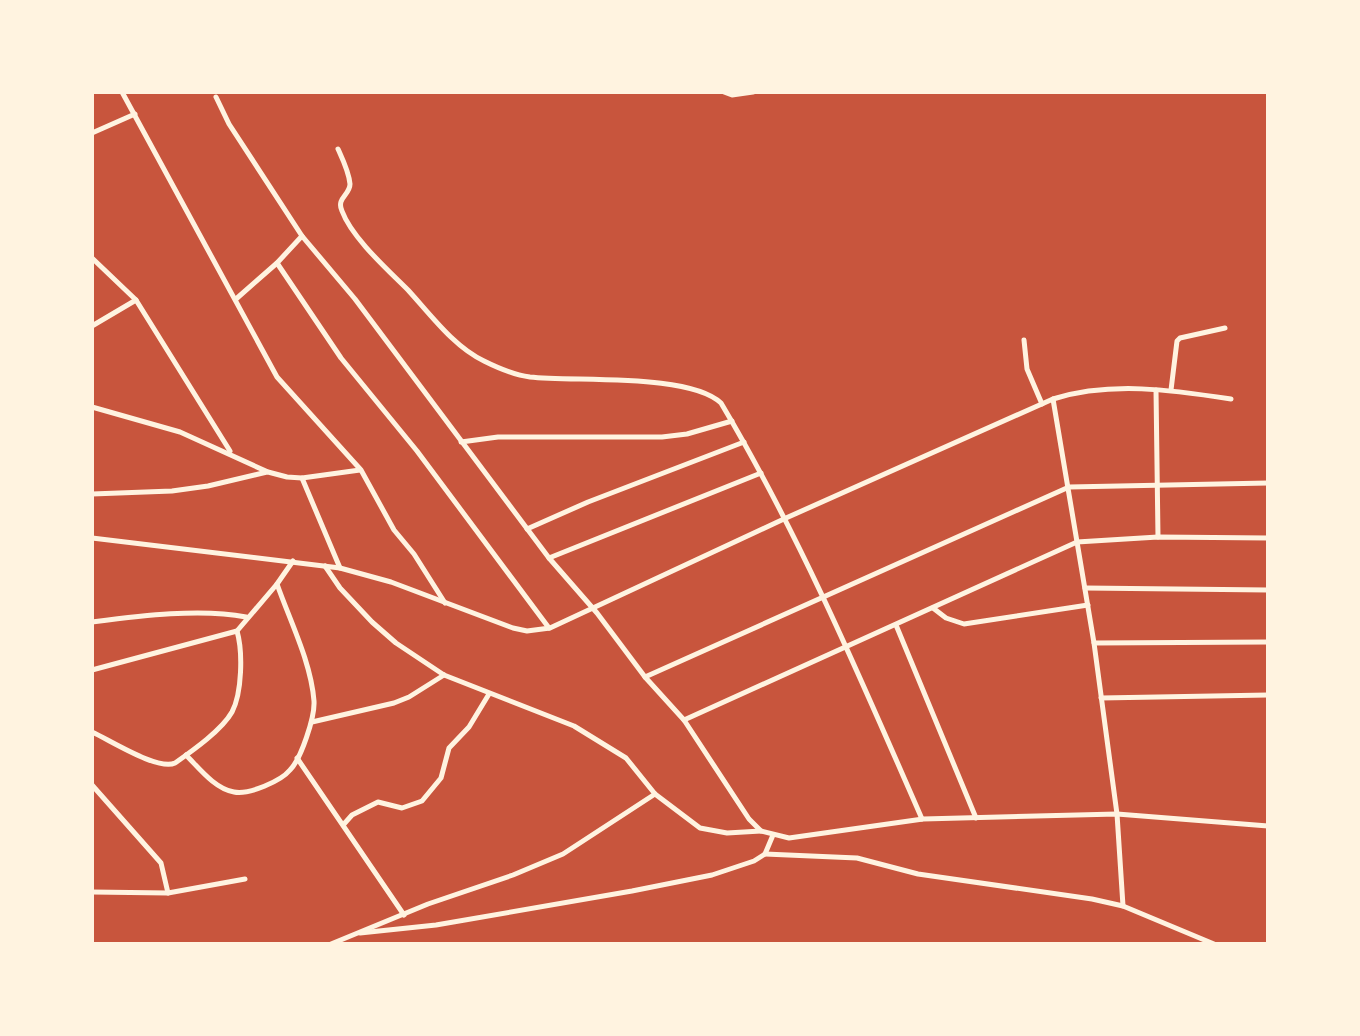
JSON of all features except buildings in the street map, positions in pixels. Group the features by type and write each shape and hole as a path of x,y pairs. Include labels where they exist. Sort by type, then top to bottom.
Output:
{"street":[{"path":"122,92 277,377 361,470 394,530 446,603"},
{"path":"724,92 732,95 753,92"},
{"path":"216,97 229,124 302,236 355,299 549,558 597,613 645,677 684,720 749,819 761,831"},
{"path":"92,133 135,114"},
{"path":"338,149 350,182 350,189 340,206 350,226 385,267 457,341 480,360 527,377 623,380 703,391 721,403 786,518 824,596 923,819"},
{"path":"236,299 302,236"},
{"path":"92,258 136,300 232,454"},
{"path":"277,263 341,358 417,451 550,628"},
{"path":"92,326 136,300"},
{"path":"1171,390 1177,341 1225,328"},
{"path":"1024,340 1027,369 1042,404"},
{"path":"92,538 340,568 391,582 527,631 550,628 592,610 786,518 1053,399 1075,392 1103,389 1171,390 1231,399"},
{"path":"1156,390 1158,537"},
{"path":"1053,399 1094,643 1117,814 1123,906"},
{"path":"92,407 180,432 268,472 302,478 361,470"},
{"path":"461,442 498,437 662,437 687,434 732,421"},
{"path":"527,529 744,442"},
{"path":"92,494 172,491 268,472"},
{"path":"549,558 761,473"},
{"path":"302,478 340,568"},
{"path":"645,677 1069,487 1268,483"},
{"path":"684,720 1077,542 1158,537 1268,538"},
{"path":"92,670 237,631 293,561"},
{"path":"325,565 340,588 396,643 444,675 574,726 626,758 655,794 700,828 727,833 761,831 789,838 923,819 1117,814 1268,826"},
{"path":"186,755 218,786 235,792 247,791 288,774 297,758 312,722 314,703 309,675 277,584"},
{"path":"1085,588 1268,590"},
{"path":"933,608 946,618 964,624 1088,605"},
{"path":"92,622 202,614 246,617"},
{"path":"896,625 976,818"},
{"path":"92,732 164,765 175,763 232,712 240,665 241,647 237,631"},
{"path":"1094,643 1268,642"},
{"path":"312,722 394,703 444,675"},
{"path":"344,824 352,815 378,802 402,808 422,801 441,778 449,748 469,727 489,694"},
{"path":"1101,698 1268,695"},
{"path":"297,758 404,915"},
{"path":"92,785 161,863 168,893"},
{"path":"331,944 563,854 655,794"},
{"path":"360,933 436,925 712,875 754,861 765,854 773,835"},
{"path":"765,854 857,858 918,874 1053,891 1123,906 1214,944"},
{"path":"92,892 168,893 245,879"}]}
